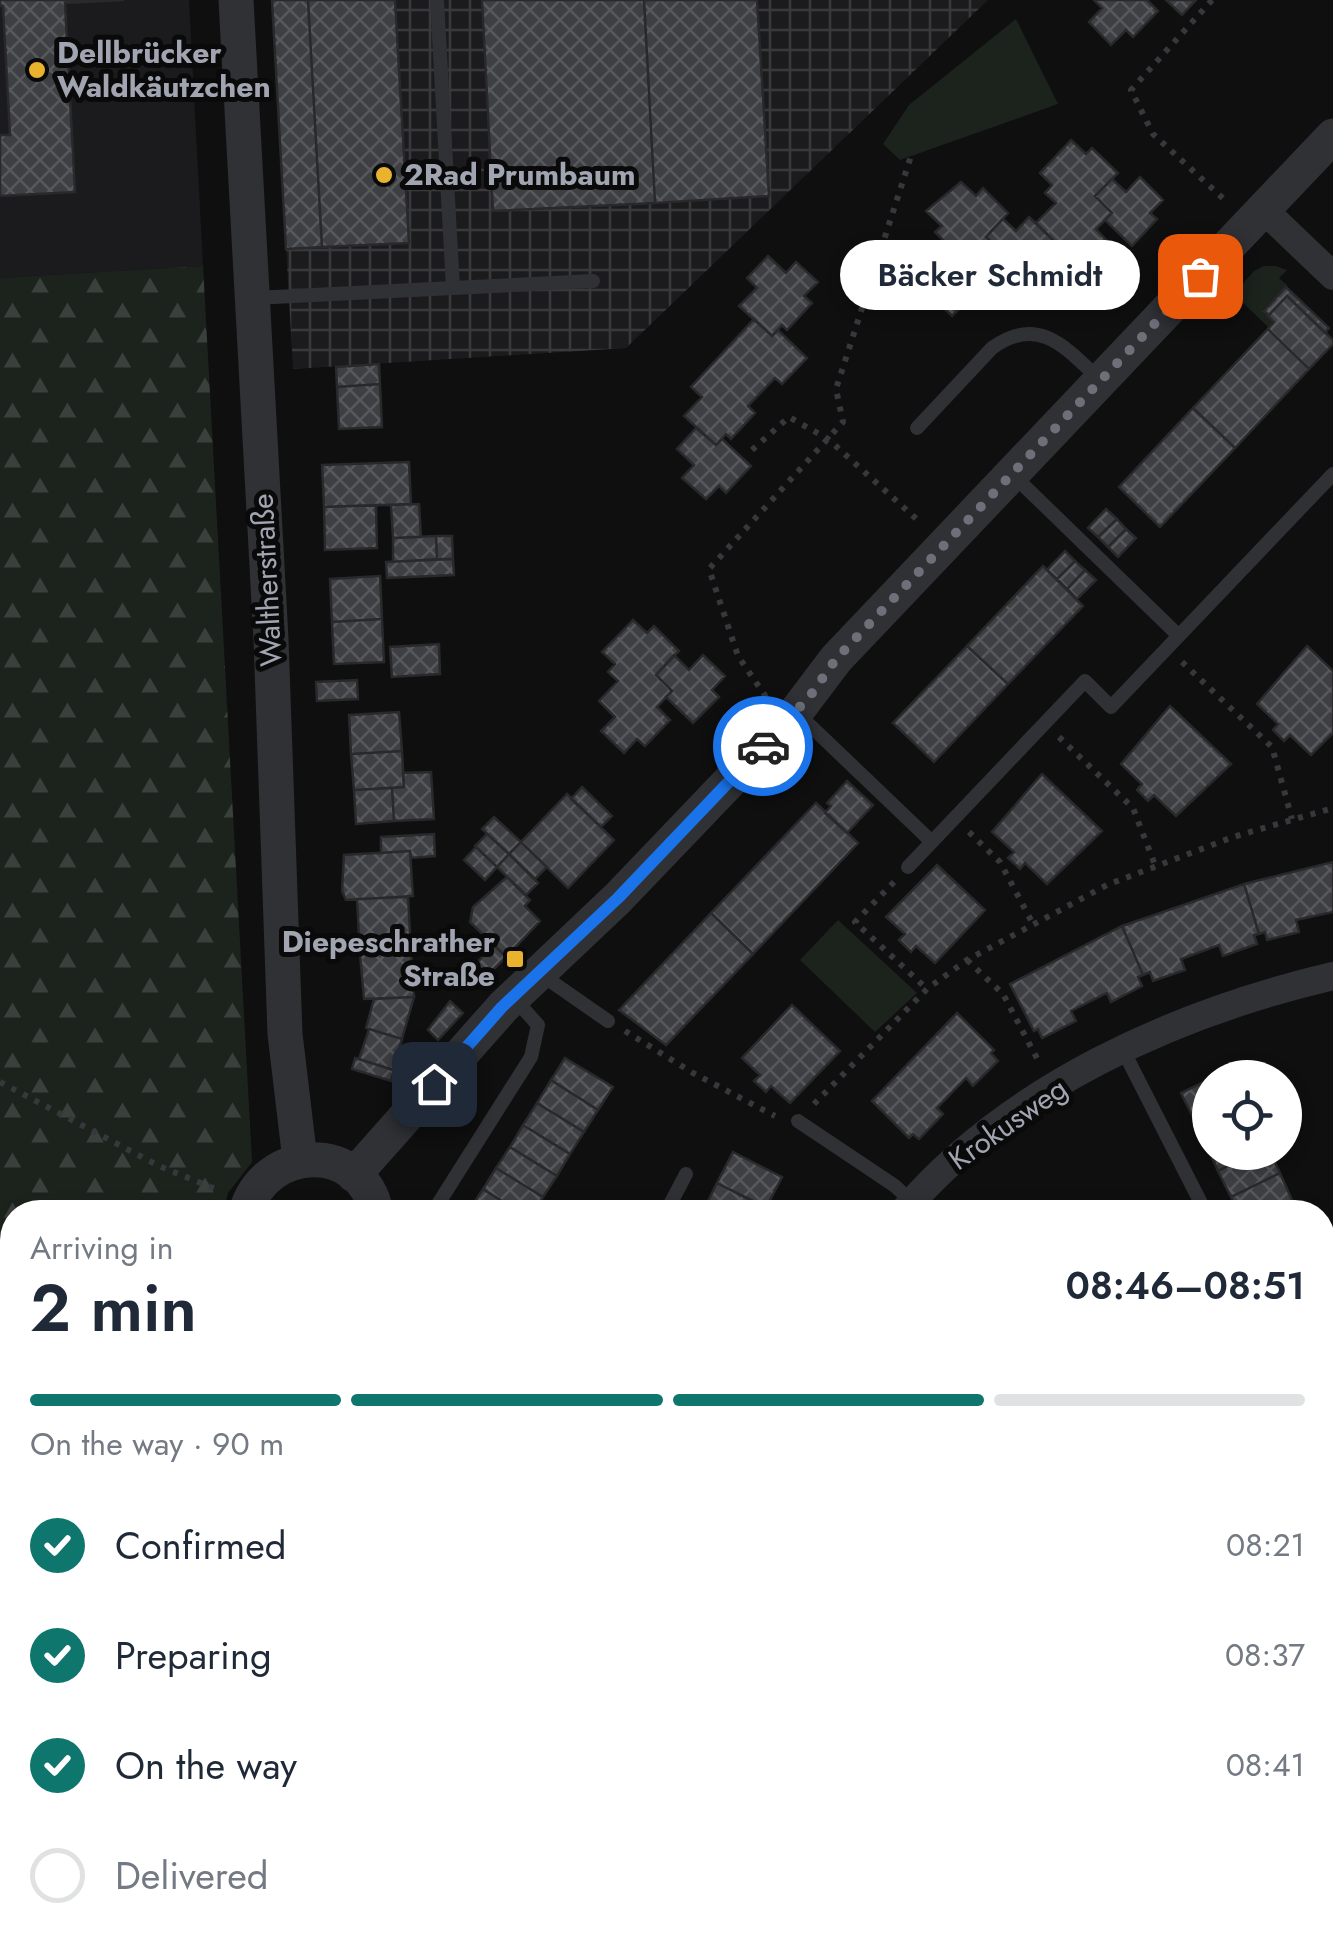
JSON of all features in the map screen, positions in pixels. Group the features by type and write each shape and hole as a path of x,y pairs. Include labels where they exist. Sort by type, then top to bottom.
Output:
{"street":[{"name":"Waltherstraße","path":"236,0 271,639 285,1034 300,1160"},
{"path":"354,1175 526,985 618,898 792,715 836,659 1333,136"},
{"path":"1257,216 1333,276"},
{"name":"Krokusweg","path":"914,1200 944,1168 991,1130 1054,1088 1123,1050 1212,1012 1333,976"},
{"path":"251,1200 263,1179 300,1160 338,1165 354,1175 371,1200"}],"lane":[{"path":"437,0 453,288"},
{"path":"252,298 592,281"},
{"path":"917,428 1007,337 1042,334 1064,346 1100,380"},
{"path":"1012,474 1179,636"},
{"path":"908,867 1085,681 1112,707 1333,474"},
{"path":"792,715 932,842"},
{"path":"526,985 608,1021"},
{"path":"441,1200 531,1058 538,1025 526,985"},
{"path":"1123,1050 1199,1200"},
{"path":"798,1121 895,1186 904,1200"},
{"path":"672,1200 686,1174"}],"path":[{"path":"1212,0 1131,90 1153,134 1257,216"},
{"path":"792,715 764,694 738,656 709,569 843,422 836,389 911,156"},
{"path":"752,450 788,416 828,439 944,546"},
{"path":"1168,648 1272,747 1292,820"},
{"path":"1044,724 1133,808 1156,866"},
{"path":"608,1021 692,1073 783,1120 798,1121 866,1047 927,989 967,960 1107,885 1232,837 1333,808"},
{"path":"955,818 1000,862 1033,924"},
{"path":"908,867 855,922 927,989"},
{"path":"967,960 1003,994 1054,1088"},
{"path":"0,1082 230,1200"}],"shaded area":[{"path":"0,0 189,0 203,266 0,278"},
{"path":"272,0 988,0 626,348 293,369"}],"green space":[{"path":"1016,19 1058,104 900,160 883,144 909,105"},
{"path":"203,266 252,1162 226,1200 0,1200 0,278"},
{"path":"1264,266 1287,270 1279,278 1287,285 1263,310 1274,321 1268,327 1234,294 1254,271"},
{"path":"838,920 917,993 875,1032 800,960"}],"building":[{"name":"Dellbrücker Waldkäutzchen","path":"0,0 124,0 65,3 75,192 0,196 0,135 10,135"},
{"path":"272,0 308,0 322,247 286,249"},
{"path":"308,0 395,0 409,243 322,247"},
{"path":"482,0 644,0 655,203 493,211"},
{"path":"644,0 757,0 769,196 655,203"},
{"path":"1094,0 1147,0 1158,11 1133,37 1126,30 1111,45 1089,22 1102,8"},
{"path":"1166,0 1196,0 1182,15"},
{"path":"1071,140 1086,154 1092,148 1118,173 1095,196 1112,213 1096,229 1108,242 1083,267 1076,261 1061,276 1039,254 1053,240 1036,223 1056,203 1045,193 1052,185 1040,173"},
{"path":"1140,177 1163,200 1150,213 1157,219 1132,246 1105,220 1112,213 1095,196 1112,179 1126,192"},
{"path":"961,182 976,196 983,188 1008,213 986,237 1003,253 986,270 999,282 973,308 966,302 952,316 929,294 943,279 926,263 946,243 935,232 942,226 926,211"},
{"path":"1029,217 1053,240 1039,254 1047,261 1022,287 995,261 1003,253 986,237 1003,219 1016,231"},
{"path":"768,256 786,273 796,262 818,282 804,296 812,303 787,330 782,325 772,336 739,306 757,288 747,278"},
{"path":"1286,287 1329,328 1325,333 1287,296 1269,315 1264,311"},
{"path":"1287,296 1333,340 1309,369 1268,329 1274,322 1268,316"},
{"path":"754,319 772,336 778,330 807,358 782,384 775,378 748,406 755,413 731,439 726,434 716,445 684,416 702,397 691,387"},
{"path":"1268,329 1309,369 1235,448 1193,408"},
{"path":"379,364 380,384 337,387 336,367"},
{"path":"380,384 382,427 339,429 337,387"},
{"path":"1193,408 1235,448 1160,527 1119,487"},
{"path":"696,428 716,445 722,439 751,466 726,493 719,486 706,499 682,478 694,465 677,449"},
{"path":"409,462 411,504 324,507 322,465"},
{"path":"419,504 421,537 393,538 391,505"},
{"path":"376,505 377,548 325,550 324,507"},
{"path":"1106,509 1117,519 1098,537 1088,528"},
{"path":"1117,519 1126,529 1108,547 1098,537"},
{"path":"1126,529 1136,538 1118,557 1108,547"},
{"path":"436,536 452,536 453,559 437,559"},
{"path":"436,536 437,559 393,562 393,538"},
{"path":"1065,551 1075,561 1057,579 1047,570"},
{"path":"453,559 454,575 387,578 386,562"},
{"path":"1075,561 1085,570 1067,589 1057,579"},
{"path":"1043,566 1083,606 1008,684 967,646"},
{"path":"1085,570 1096,580 1077,599 1067,589"},
{"path":"380,576 382,619 332,622 330,579"},
{"path":"382,619 384,662 334,664 332,622"},
{"path":"633,620 647,633 654,626 679,651 656,675 672,691 657,707 670,720 645,746 637,739 624,753 601,731 615,717 599,701 618,681 608,672 615,664 602,652"},
{"path":"439,644 440,674 392,677 390,647"},
{"path":"967,646 1008,684 934,762 893,723"},
{"path":"1307,646 1333,671 1333,733 1311,755 1290,735 1284,741 1273,730 1278,724 1257,704"},
{"path":"674,655 689,670 703,655 725,676 712,690 719,697 693,723 666,697 672,691 656,675"},
{"path":"357,680 358,699 317,701 316,682"},
{"path":"1170,706 1231,764 1176,816 1154,795 1148,801 1137,790 1142,784 1121,764"},
{"path":"399,712 402,751 351,754 349,715"},
{"path":"402,751 404,787 354,790 351,754"},
{"path":"431,772 434,819 394,821 392,788 404,787 403,773"},
{"path":"1042,774 1102,831 1047,884 1025,863 1020,869 1008,858 1014,852 992,832"},
{"path":"847,781 873,805 847,833 825,813 831,806 827,803"},
{"path":"582,787 612,816 601,827 571,799"},
{"path":"392,788 394,821 356,824 354,790"},
{"path":"567,794 614,840 568,888 521,842"},
{"path":"816,803 858,843 753,954 711,913"},
{"path":"494,817 521,842 509,854 482,829"},
{"path":"434,834 435,856 411,858 410,851 381,853 381,837"},
{"path":"487,834 509,854 497,867 475,846"},
{"path":"521,842 547,867 535,879 509,854"},
{"path":"476,847 497,867 485,880 464,860"},
{"path":"410,851 413,896 346,900 342,891 344,855"},
{"path":"509,854 538,883 526,895 497,867"},
{"path":"1333,862 1333,912 1296,920 1299,932 1267,940 1265,932 1259,934 1244,884"},
{"path":"937,865 985,910 935,963 916,946 911,952 899,940 905,934 886,917"},
{"path":"507,877 530,900 525,906 540,921 506,957 470,922 473,907"},
{"path":"1244,884 1259,934 1254,935 1257,944 1223,956 1219,945 1181,959 1185,970 1153,981 1150,972 1143,975 1122,926"},
{"path":"408,897 411,951 360,954 357,899"},
{"path":"711,913 753,954 666,1045 619,1010"},
{"path":"1122,926 1143,975 1138,977 1142,986 1111,1002 1107,993 1071,1011 1076,1021 1042,1038 1038,1029 1034,1031 1010,984"},
{"path":"494,945 506,957 487,976 475,965"},
{"path":"411,951 414,997 364,999 360,954"},
{"path":"414,997 402,1039 366,1028 374,999"},
{"path":"450,1001 463,1013 438,1040 428,1030"},
{"path":"792,1005 840,1051 790,1103 771,1086 766,1092 754,1081 760,1075 742,1058"},
{"path":"957,1013 994,1050 991,1053 998,1061 973,1086 966,1078 937,1108 943,1114 919,1139 913,1134 909,1138 872,1101"},
{"path":"369,1029 402,1039 393,1070 359,1059"},
{"path":"355,1058 394,1070 391,1081 352,1069"},
{"path":"565,1058 613,1087 598,1110 551,1080"},
{"path":"551,1080 598,1110 584,1132 537,1103"},
{"path":"1192,1088 1192,1115 1181,1093"},
{"path":"537,1103 584,1132 570,1154 523,1125"},
{"path":"523,1125 570,1154 557,1176 510,1147"},
{"path":"510,1147 557,1176 543,1197 496,1168"},
{"path":"733,1152 782,1177 770,1200 750,1200 717,1183"},
{"path":"496,1168 543,1197 500,1200 483,1189"},
{"path":"1279,1170 1280,1173 1231,1197 1218,1171"},
{"path":"1280,1173 1292,1200 1233,1200 1231,1197"},
{"path":"717,1183 751,1200 708,1200"},
{"path":"483,1189 500,1200 476,1200"}],"way so far":[{"path":"763,746 810,696 836,659 1200,276"}],"place":[{"name":"Dellbrücker Waldkäutzchen","path":"37,70"},
{"name":"2Rad Prumbaum","path":"384,175"},
{"name":"Bäcker Schmidt","path":"1200,276"},
{"name":"Diepeschrather Straße","path":"515,959"}],"route":[{"path":"434,1084 502,1007 618,898 763,746"}]}
